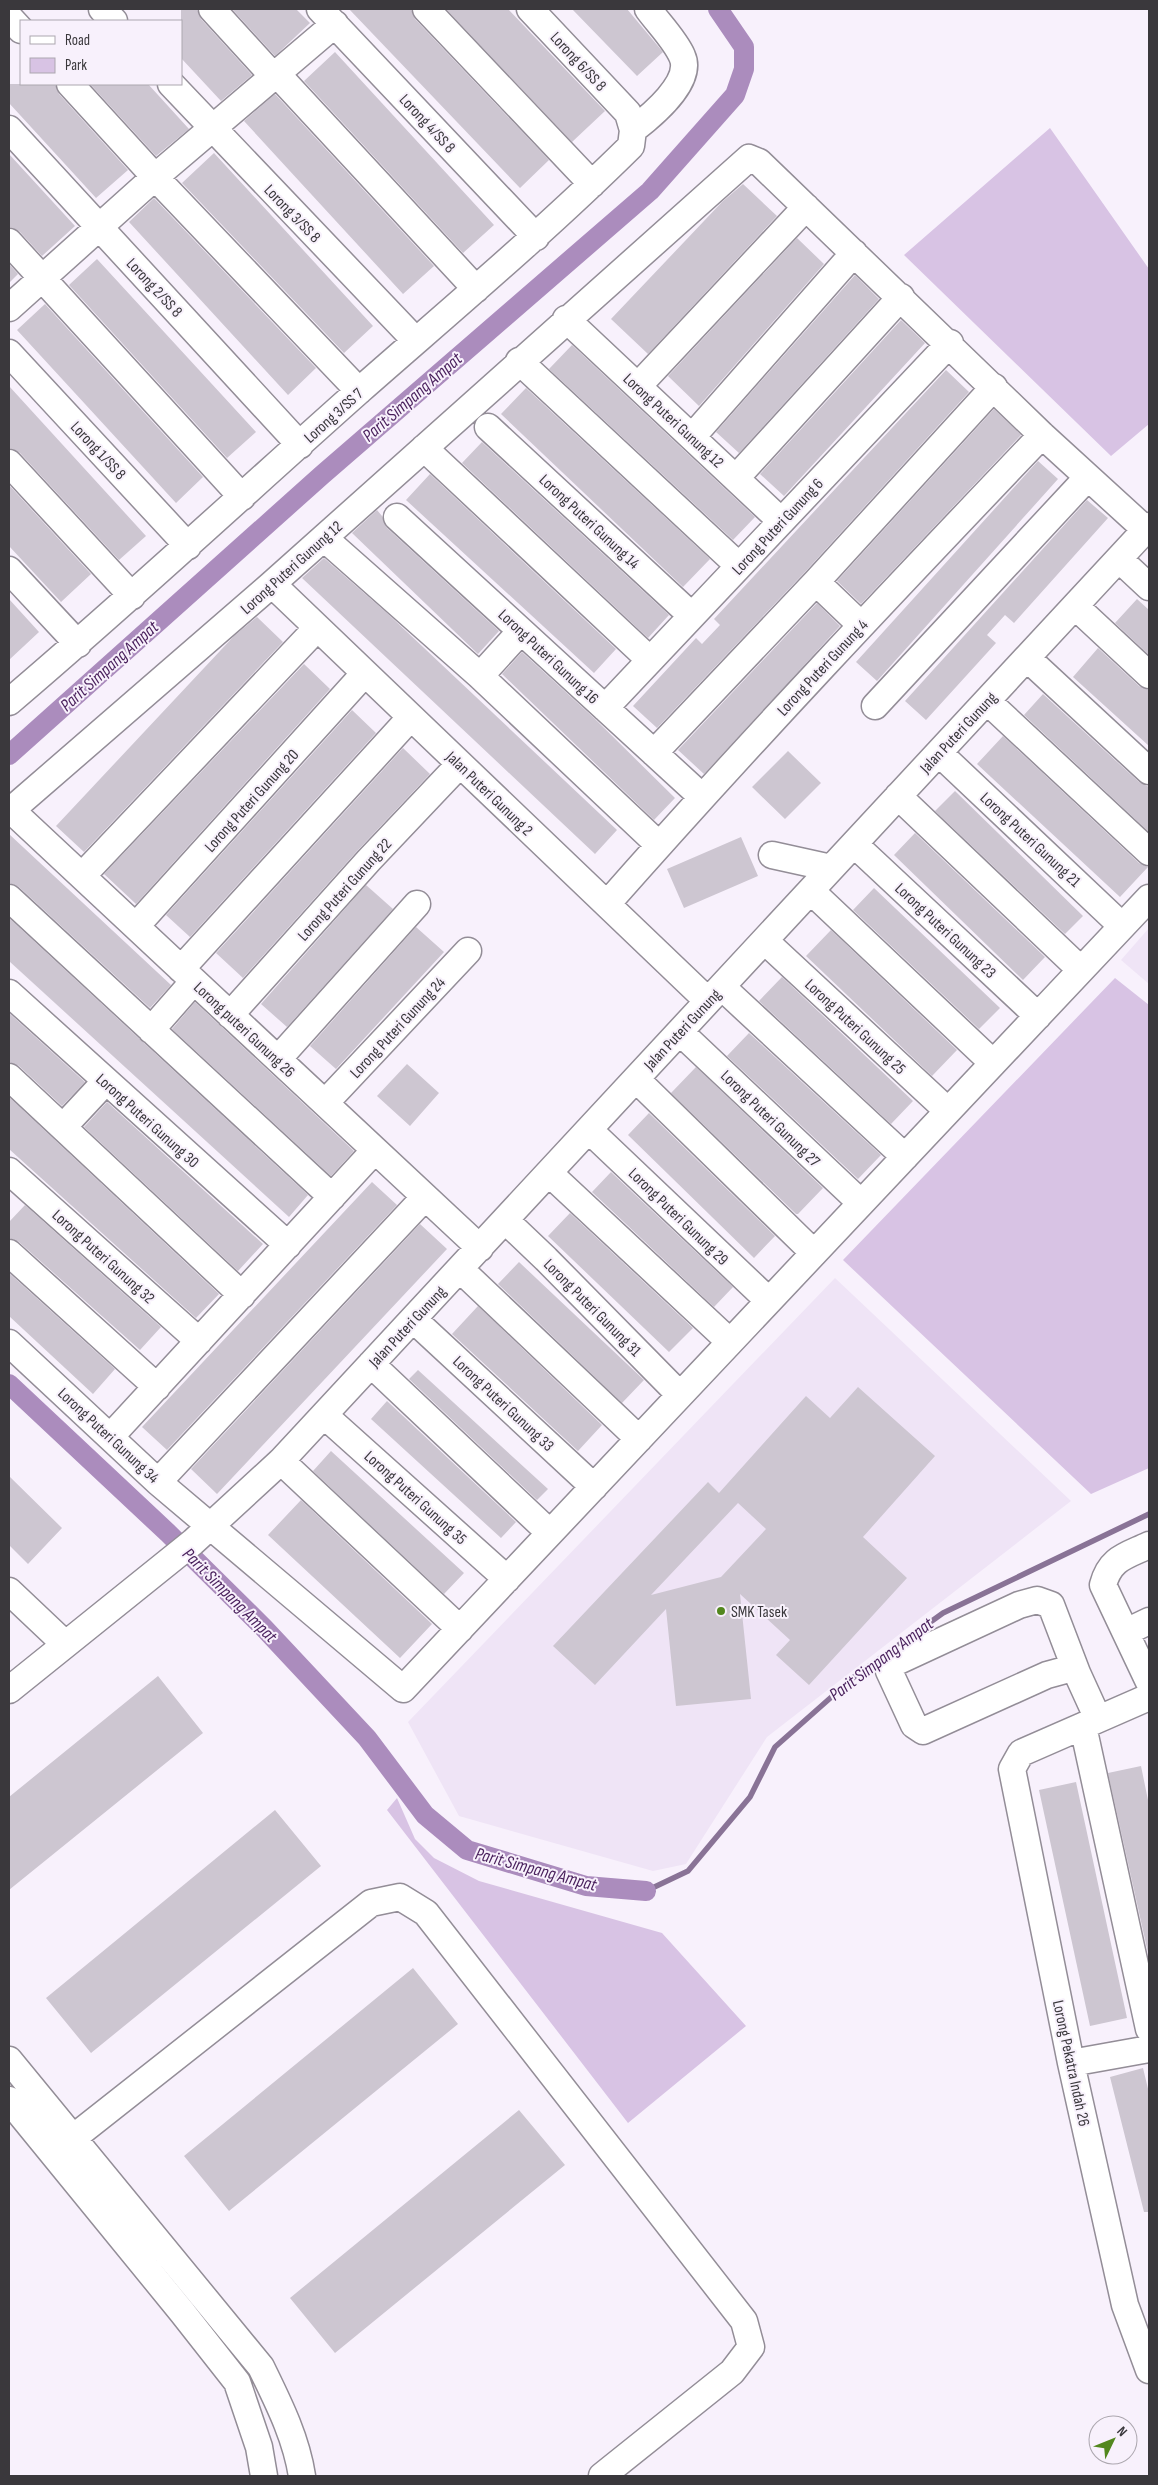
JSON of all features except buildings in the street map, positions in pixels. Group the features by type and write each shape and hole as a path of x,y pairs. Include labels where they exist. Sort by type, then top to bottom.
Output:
{"street":[{"path":"102,9 113,20"},
{"path":"212,9 476,288"},
{"path":"426,9 592,184"},
{"name":"Lorong 6/SS 8","path":"530,9 631,122"},
{"path":"631,122 655,112 671,95 684,67 683,57 648,9"},
{"path":"9,16 20,29"},
{"path":"9,308 98,226 275,75 328,17"},
{"name":"Lorong 4/SS 8","path":"328,17 536,237"},
{"path":"71,85 155,177 359,391"},
{"name":"Lorong 3/SS 8","path":"172,85 416,341"},
{"name":"Lorong 3/SS 7","path":"13,690 78,644 359,391 536,237 631,146 631,122"},
{"name":"Lorong 2/SS 8","path":"9,129 300,445"},
{"name":"Lorong Puteri Gunung 12","path":"10,811 272,584 566,319 749,158 758,162 806,207"},
{"path":"638,386 806,207 950,343 1042,434 1148,528"},
{"path":"9,242 242,496"},
{"path":"692,437 854,253"},
{"path":"736,478 901,298"},
{"name":"Lorong Puteri Gunung 12","path":"566,319 782,521"},
{"name":"Lorong Puteri Gunung 6","path":"605,708 950,343"},
{"name":"Lorong 1/SS 8","path":"9,353 188,546"},
{"path":"519,361 739,566"},
{"path":"654,753 816,582 994,387"},
{"name":"Lorong Puteri Gunung 14","path":"488,427 692,616"},
{"name":"Lorong Puteri Gunung 4","path":"607,904 701,796 1042,434"},
{"path":"424,448 650,660"},
{"path":"9,463 132,596"},
{"path":"876,706 1088,476"},
{"name":"Lorong Puteri Gunung 16","path":"397,516 701,796"},
{"name":"Jalan Puteri Gunung","path":"9,1690 194,1541 281,1461 1148,528"},
{"path":"324,538 480,676 659,845"},
{"path":"1118,559 1149,587"},
{"path":"9,570 78,644"},
{"path":"816,582 861,625"},
{"name":"Jalan Puteri Gunung 2","path":"272,584 607,904 905,1157"},
{"path":"1075,606 1149,675"},
{"path":"82,876 318,628"},
{"path":"480,676 521,631"},
{"path":"1026,658 1149,771"},
{"name":"Lorong Puteri Gunung 20","path":"136,926 365,673"},
{"path":"987,701 1149,852"},
{"path":"151,1030 188,975 411,717"},
{"name":"Lorong Puteri Gunung 21","path":"939,753 1122,926"},
{"name":"Lorong Puteri Gunung 22","path":"230,1015 369,860 460,764"},
{"path":"898,796 1082,970"},
{"name":"Lorong puteri Gunung 26","path":"10,811 136,926 480,1248"},
{"name":"Lorong Puteri Gunung 23","path":"854,844 1038,1016"},
{"path":"772,855 831,868"},
{"path":"811,891 993,1064"},
{"path":"9,898 332,1198"},
{"path":"281,1461 460,1629 1149,898"},
{"path":"278,1059 417,904"},
{"name":"Lorong Puteri Gunung 25","path":"765,940 948,1111"},
{"name":"Lorong Puteri Gunung 24","path":"325,1103 468,951"},
{"name":"Lorong Puteri Gunung 30","path":"9,993 105,1082 288,1245"},
{"name":"Lorong Puteri Gunung 27","path":"680,1032 861,1204"},
{"path":"9,1077 242,1295"},
{"path":"636,1079 814,1253"},
{"path":"63,1127 105,1082"},
{"name":"Lorong Puteri Gunung 29","path":"589,1130 769,1301"},
{"path":"111,1436 376,1150"},
{"path":"548,1173 730,1342"},
{"name":"Lorong Puteri Gunung 32","path":"11,1177 199,1341"},
{"path":"158,1482 425,1197"},
{"name":"Lorong Puteri Gunung 31","path":"505,1220 680,1395"},
{"path":"9,1252 157,1387"},
{"path":"460,1269 639,1439"},
{"name":"Lorong Puteri Gunung 33","path":"414,1319 594,1488"},
{"name":"Lorong Puteri Gunung 34","path":"9,1343 111,1436 158,1482 194,1541 403,1689 460,1629"},
{"path":"371,1364 550,1533"},
{"name":"Lorong Puteri Gunung 35","path":"324,1415 507,1580"},
{"path":"1149,1545 1114,1561 1106,1573 1104,1585 1149,1682"},
{"path":"9,1591 65,1644"},
{"path":"1077,1674 1069,1668 1047,1675 923,1731 914,1725 890,1671 894,1663 905,1656 1019,1605 1037,1600 1051,1605 1077,1674 1090,1723 1149,2029"},
{"path":"1126,1632 1149,1621"},
{"path":"1090,1723 1149,1698"},
{"name":"Lorong Pekatra Indah 26","path":"1090,1723 1021,1753 1012,1769 1071,2063 1125,2305 1149,2370"},
{"path":"73,2138 371,1903 400,1897 426,1913 744,2321 751,2347 732,2372 602,2476"},
{"path":"1071,2063 1149,2049"},
{"path":"9,2060 73,2138 192,2304 237,2382 259,2447 264,2476"},
{"path":"9,2100 192,2304 261,2368 284,2414 300,2461 302,2476"}],"shaded area":[{"path":"1149,928 1149,984 1121,960"},
{"name":"SMK Tasek","path":"835,1278 1071,1501 767,1737 686,1864 653,1871 459,1816 408,1722"}],"green space":[{"path":"1050,128 1149,269 1149,424 1111,456 904,255"},
{"path":"1115,978 1149,1005 1149,1468 1091,1494 843,1260"},
{"path":"397,1798 415,1839 434,1858 479,1881 662,1933 746,2026 628,2123 387,1810"}],"waterway":[{"name":"Parit Simpang Ampat","path":"9,755 322,475 650,191 735,95 744,69 744,47 718,9"},
{"name":"Parit Simpang Ampat","path":"9,1384 168,1533 264,1628 367,1738 425,1815 467,1850 586,1886 646,1891"},
{"name":"Parit Simpang Ampat","path":"646,1891 688,1871 750,1797 775,1747 854,1677 943,1613 1149,1514"}],"place":[{"name":"SMK Tasek","path":"721,1611"}]}
